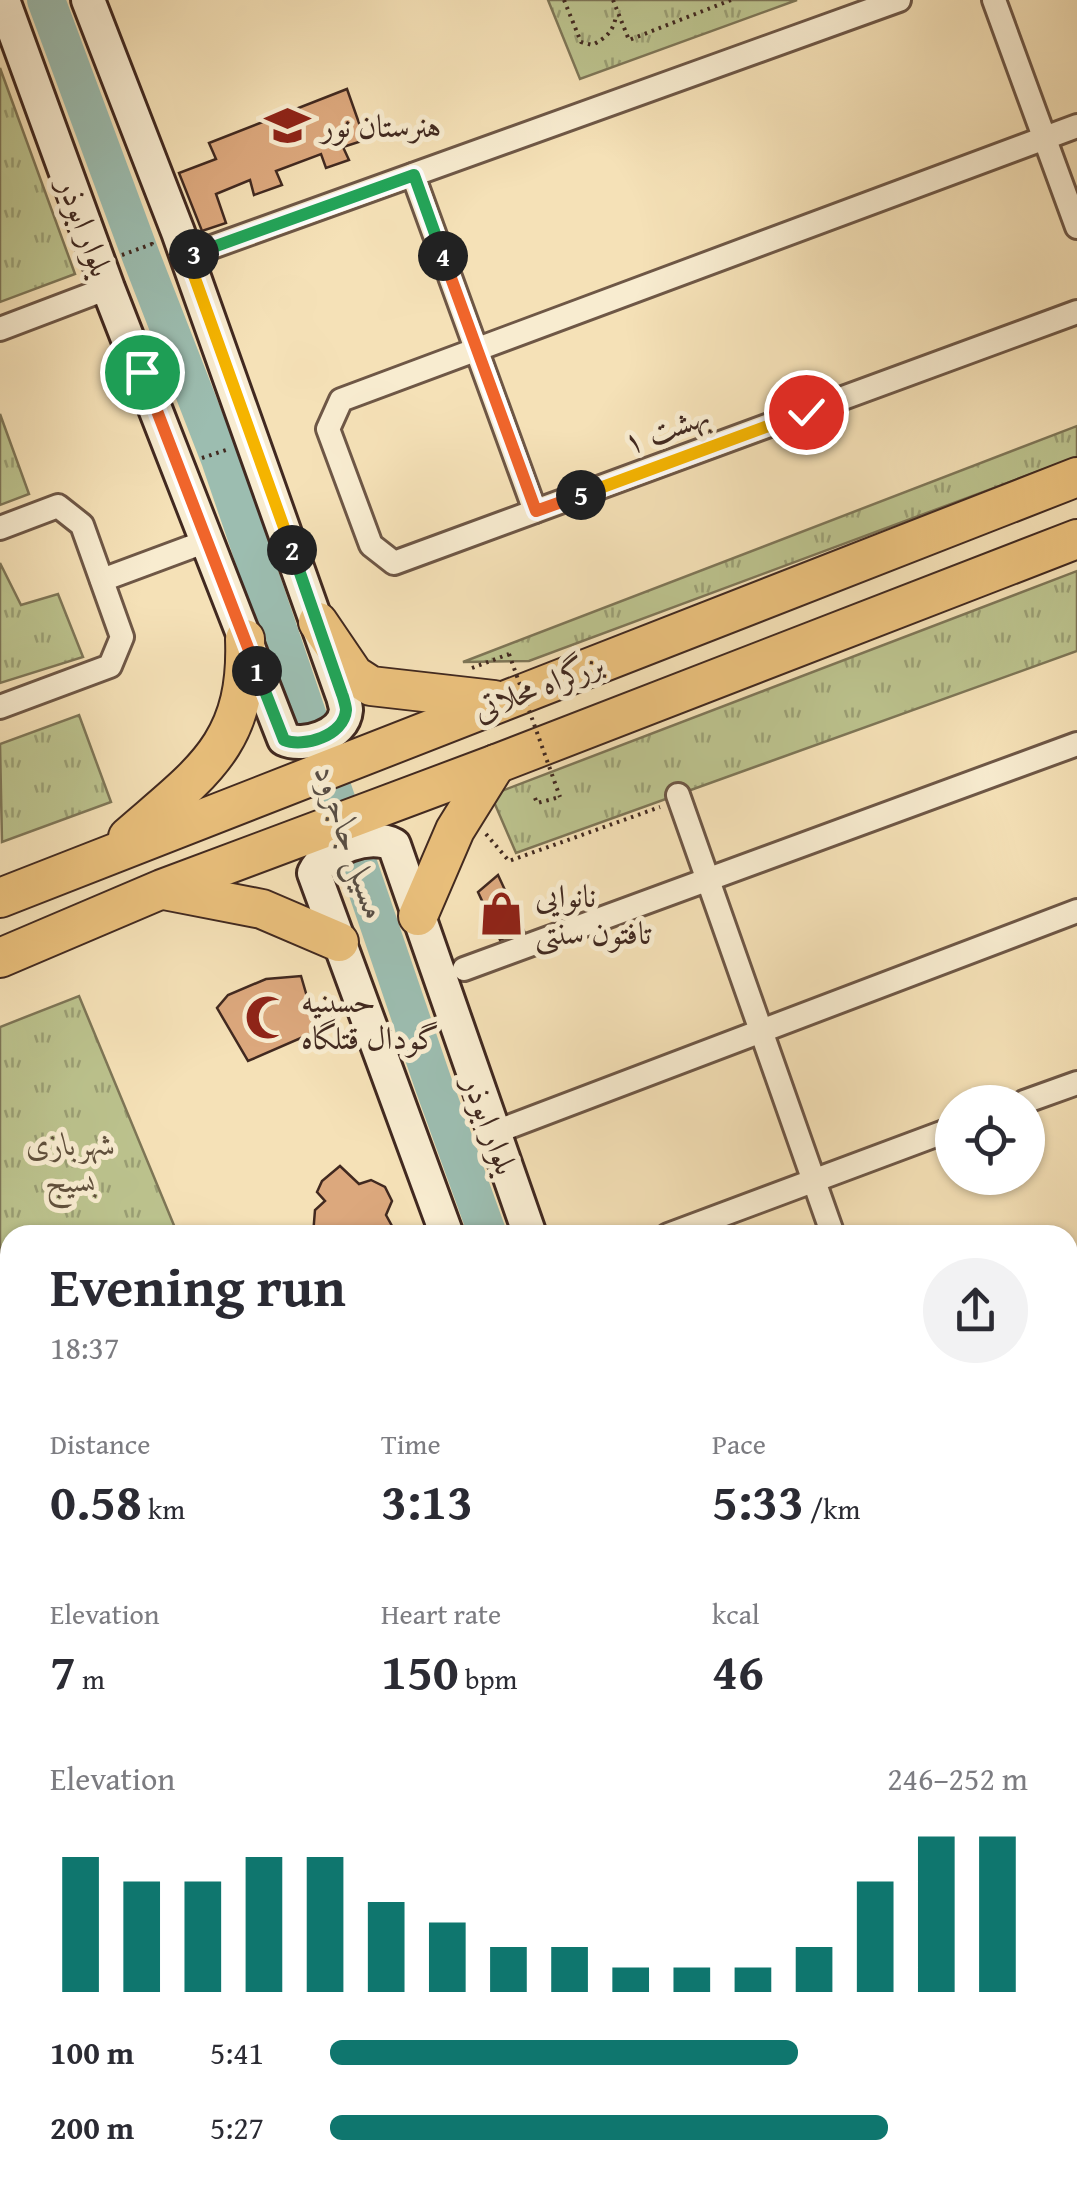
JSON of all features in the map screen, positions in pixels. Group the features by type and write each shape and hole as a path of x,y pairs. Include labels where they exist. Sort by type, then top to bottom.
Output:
{"highway":[{"name":"بزرگراه محلاتی","path":"0,898 1077,477"},
{"path":"1040,491 1027,513 1028,530 1042,541 1070,541"},
{"name":"بزرگراه محلاتی","path":"0,958 162,889 349,842 496,764 1070,541"},
{"path":"900,545 932,547 944,560 944,570 916,600"},
{"path":"318,622 354,675 371,686 502,700"},
{"path":"105,856 195,777 223,744 242,704 245,639"},
{"path":"418,916 455,830 496,764"},
{"path":"162,889 262,908 340,942"}],"main road":[{"name":"بلوار ابوذر","path":"3,0 108,288 284,740 298,744 329,733 346,709 187,256 88,0"},
{"name":"بلوار ابوذر","path":"349,842 418,916 526,1225"},
{"path":"349,842 340,942 444,1225"}],"street":[{"path":"187,256 899,0"},
{"path":"994,0 1077,226"},
{"path":"477,350 1077,126"},
{"path":"414,175 536,511"},
{"path":"0,329 108,288"},
{"name":"بهشت ۱","path":"477,350 341,400 328,429 371,544 394,562 1077,312"},
{"path":"0,528 58,506 82,524 122,637 110,666 0,707"},
{"path":"102,580 207,542"},
{"path":"464,968 1077,744"},
{"path":"679,798 829,1225"},
{"path":"492,1132 1077,912"},
{"path":"1045,1094 1077,1083"},
{"path":"695,1225 935,1135"}],"path":[{"path":"564,0 581,42 592,45 615,27 617,10"},
{"path":"613,0 629,40 728,0"},
{"path":"122,255 152,244"},
{"path":"204,457 230,448"},
{"path":"456,674 510,654 560,797 537,802 535,798"},
{"path":"483,830 509,861 679,798"}],"green space":[{"path":"548,0 797,0 580,79"},
{"path":"0,68 75,274 0,302"},
{"path":"0,414 29,494 0,505"},
{"path":"1077,426 1077,457 529,661 463,662"},
{"path":"0,563 21,605 58,594 83,657 0,683"},
{"path":"1077,571 1077,651 516,853 491,795"},
{"path":"79,715 111,802 2,842 0,744"},
{"name":"شهربازی بسیج","path":"79,996 174,1225 0,1225 0,1027"}],"building":[{"path":"347,89 365,140 343,147 349,160 326,168 321,154 276,171 282,185 254,195 250,180 216,194 226,223 202,231 179,173 216,159 209,143"},
{"name":"نانوایی تافتون سنتی","path":"498,875 524,931 500,940 478,892"},
{"name":"حسینیه گودال قتلگاه","path":"301,976 317,1031 248,1061 217,1008 228,995 266,979"},
{"path":"340,1166 359,1184 371,1180 385,1187 392,1201 386,1215 391,1225 314,1225 315,1210 325,1201 317,1192 322,1181"}],"waterway":[{"name":"مسیل جاجرود","path":"46,0 220,459 484,1225"}],"place":[{"name":"هنرستان نور","path":"288,125"},
{"name":"نانوایی تافتون سنتی","path":"502,913"},
{"name":"حسینیه گودال قتلگاه","path":"268,1018"}],"route":[{"path":"142,372 284,740 298,744 329,733 346,709 187,256 414,175 536,511 806,412"}]}
